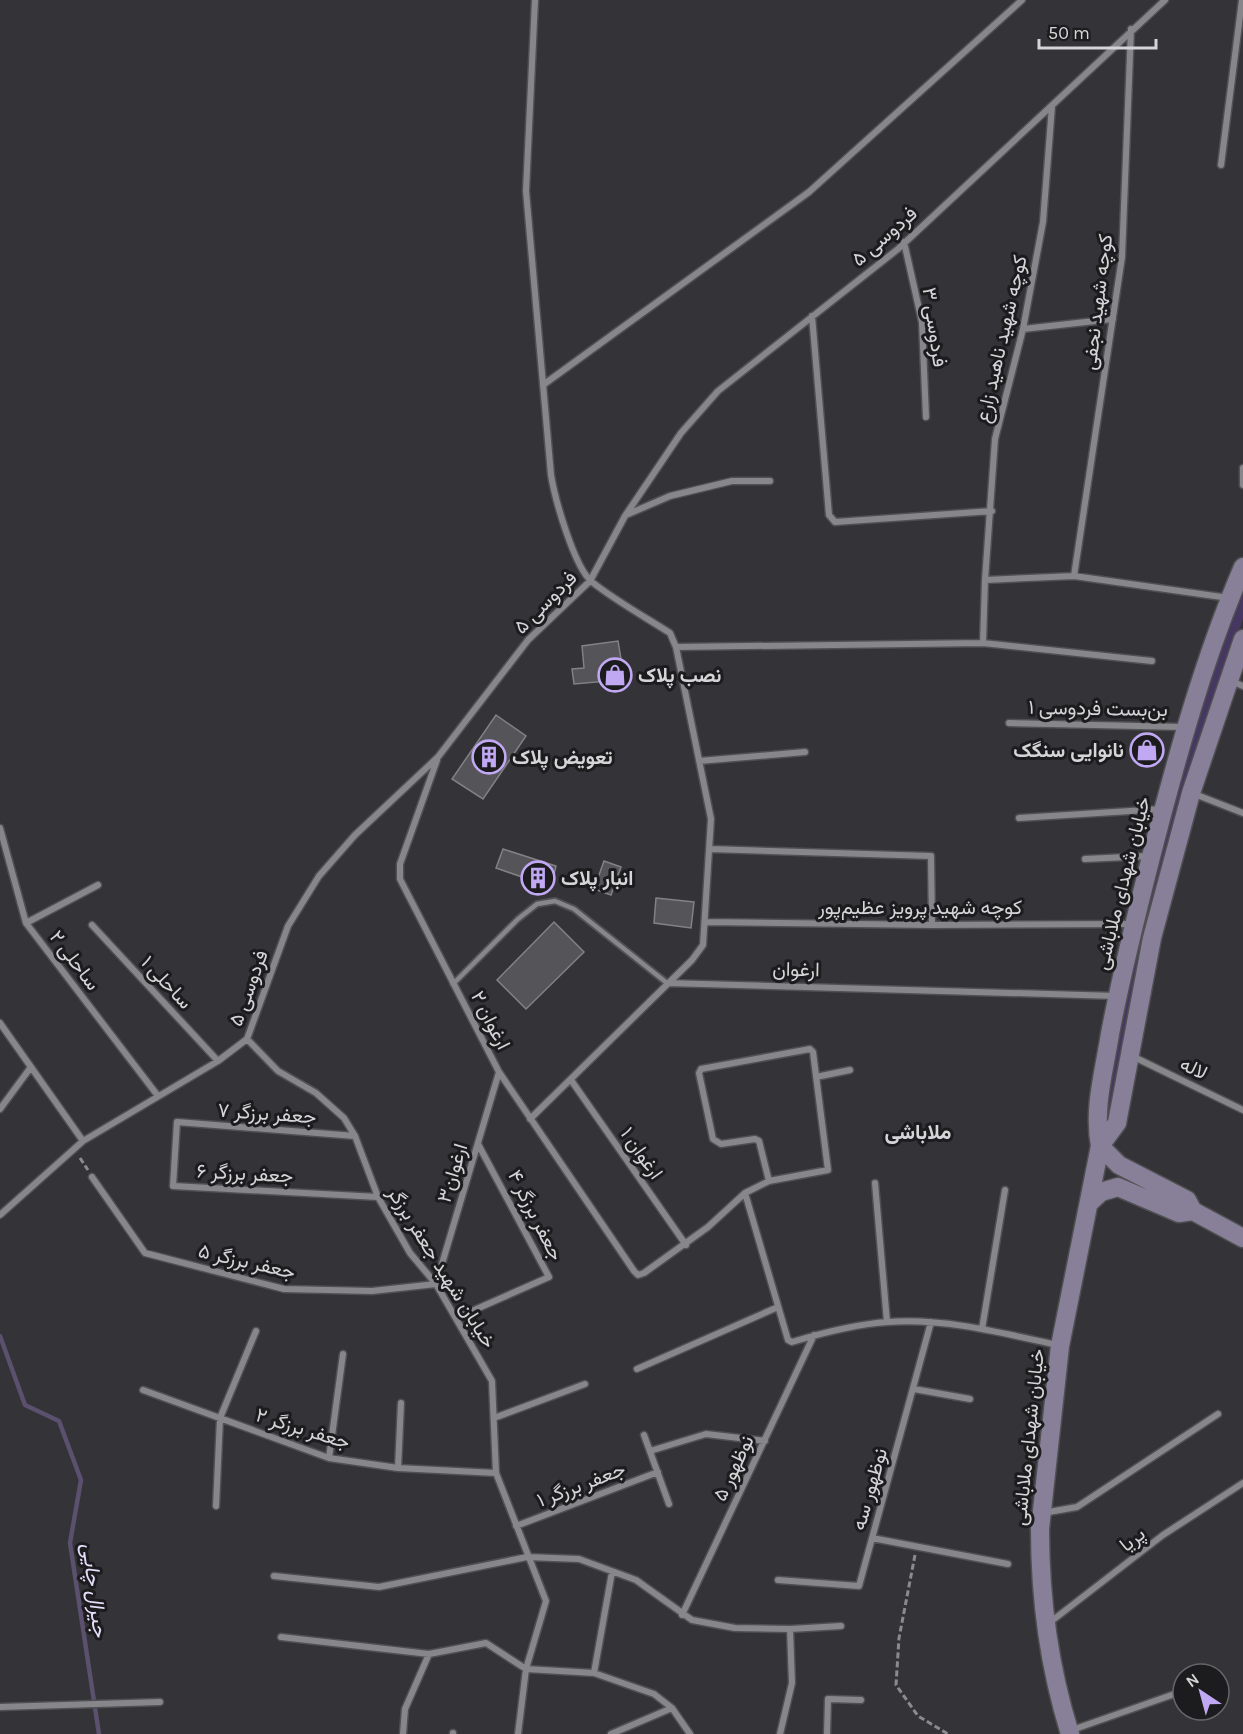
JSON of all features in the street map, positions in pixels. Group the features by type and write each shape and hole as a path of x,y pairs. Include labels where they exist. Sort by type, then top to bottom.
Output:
{"main road":[{"name":"خیابان شهدای ملاباشی","path":"1069,1733 1054,1678 1046,1626 1040,1552 1060,1346 1100,1146 1095,1122 1117,996 1133,924 1162,808 1230,598 1243,567"},
{"name":"خیابان شهدای ملاباشی","path":"1100,1146 1117,1123 1152,938 1191,793 1235,683 1243,639"},
{"path":"1100,1146 1119,1165 1187,1200 1193,1211 1243,1238"},
{"path":"1089,1203 1101,1192 1118,1187 1179,1213 1193,1211"}],"street":[{"path":"530,1119 572,1080 667,982 692,960 703,945 711,819 676,647 670,633 590,580 566,532 550,475 526,191 536,0"},
{"path":"543,385 809,192 1022,0"},
{"name":"فردوسی ۵","path":"1,1214 83,1141 218,1061 247,1039 288,926 319,876 355,835 438,757 528,640 590,580 625,516 681,433 711,398 904,242 1052,106 1131,29 1165,0"},
{"path":"1221,165 1242,0"},
{"name":"کوچه شهید نجفی","path":"1074,576 1122,257 1131,29"},
{"name":"کوچه شهید ناهید زارع","path":"983,643 995,439 1023,329 1042,222 1052,106"},
{"name":"فردوسی ۳","path":"904,242 922,322 926,417"},
{"path":"812,316 830,515 835,522 992,511"},
{"path":"1023,329 1113,319"},
{"path":"1243,468 1243,485"},
{"path":"625,516 670,496 722,483 770,482"},
{"path":"985,580 1074,576 1230,598"},
{"path":"676,647 983,643 1152,661"},
{"name":"بن‌بست فردوسی ۱","path":"1009,723 1187,727"},
{"path":"699,761 805,752"},
{"name":"ارغوان ۲","path":"438,757 400,864 400,879 453,984 499,1072 638,1275 686,1245"},
{"path":"1191,793 1243,813"},
{"path":"1019,819 1162,808"},
{"name":"ساحلی ۲","path":"0,828 26,923 158,1096"},
{"path":"710,849 931,856 933,925"},
{"path":"1086,859 1151,856"},
{"path":"26,923 98,885"},
{"name":"کوچه شهید پرویز عظیم‌پور","path":"706,922 933,925 1133,924"},
{"name":"ساحلی ۱","path":"92,925 218,1061"},
{"name":"ارغوان","path":"667,982 1117,996"},
{"path":"0,1023 83,1141"},
{"name":"خیابان شهید جعفر برزگر","path":"247,1039 278,1071 316,1093 344,1118 355,1136 378,1197 410,1253 436,1284 492,1381 496,1473 546,1601 525,1669 518,1734"},
{"path":"686,1245 745,1193 769,1181 828,1170 813,1052 807,1049 701,1069 699,1072 713,1139 721,1144 755,1139 759,1141 769,1181"},
{"name":"لاله","path":"1131,1056 1243,1110"},
{"path":"0,1109 31,1067"},
{"path":"816,1077 850,1070"},
{"name":"ارغوان۳","path":"436,1284 499,1072"},
{"name":"ارغوان ۱","path":"572,1080 686,1245"},
{"name":"جعفر برزگر ۷","path":"177,1122 355,1136"},
{"name":"جعفر برزگر ۶","path":"177,1122 173,1186 378,1197"},
{"name":"جعفر برزگر ۴","path":"456,1318 549,1277 478,1144"},
{"name":"جعفر برزگر ۵","path":"92,1177 145,1253 284,1289 372,1292 436,1284"},
{"path":"875,1184 887,1322"},
{"path":"982,1329 1005,1190"},
{"path":"745,1193 788,1340 792,1342 814,1335 887,1322 931,1322 982,1329 1060,1346"},
{"path":"637,1370 778,1307"},
{"name":"نوظهور سه","path":"778,1580 859,1586 931,1322"},
{"path":"216,1506 220,1418 256,1331"},
{"name":"نوظهور ۵","path":"682,1615 814,1335"},
{"path":"329,1458 343,1354"},
{"path":"494,1418 585,1384"},
{"path":"914,1389 970,1399"},
{"name":"جعفر برزگر ۲","path":"142,1390 329,1458 398,1468 496,1473"},
{"path":"398,1468 401,1403"},
{"path":"1042,1513 1056,1513 1077,1507 1218,1414"},
{"path":"650,1451 706,1434 765,1441"},
{"path":"644,1435 669,1504"},
{"name":"جعفر برزگر ۱","path":"516,1526 658,1472"},
{"name":"پریا","path":"1046,1626 1163,1535 1243,1483"},
{"path":"872,1538 1008,1564"},
{"path":"274,1575 380,1587 527,1557 579,1559 636,1580 692,1620 735,1628 790,1629 841,1626"},
{"path":"594,1673 612,1572"},
{"path":"780,1734 792,1683 790,1629"},
{"path":"281,1637 429,1654 486,1643 525,1669 594,1673 654,1694 672,1708 690,1734"},
{"path":"403,1734 405,1709 429,1654"},
{"path":"1069,1733 1171,1695"},
{"path":"827,1734 828,1698 861,1700"},
{"path":"0,1707 160,1702"},
{"path":"612,1734 672,1708"}],"lane":[{"path":"453,984 518,919 537,904 555,901 574,909 667,982"}],"path":[{"path":"74,1149 92,1177"},
{"path":"916,1546 898,1638 896,1685 918,1716 948,1734"}],"shaded area":[{"path":"1243,582 1243,619 1222,677 1116,1105 1105,1124 1102,1110 1124,996 1173,790"}],"building":[{"path":"618,641 625,683 608,684 608,681 574,684 572,669 584,668 582,646"},
{"name":"تعویض پلاک","path":"496,715 526,736 483,799 452,779"},
{"name":"نانوایی سنگک","path":"1142,739 1156,741 1152,761 1139,759"},
{"name":"انبار پلاک","path":"503,849 556,866 551,887 496,868"},
{"path":"604,861 621,867 611,895 594,889"},
{"path":"656,898 694,902 691,928 654,923"},
{"path":"554,922 584,952 526,1009 497,980"}],"waterway":[{"name":"جیرال چایی","path":"0,1336 25,1405 59,1421 81,1480 70,1543 99,1734"}],"place":[{"name":"نصب پلاک","path":"615,675"},
{"name":"نانوایی سنگک","path":"1147,750"},
{"name":"تعویض پلاک","path":"489,757"},
{"name":"انبار پلاک","path":"538,878"}],"district":[{"name":"ملاباشی","path":"918,1132"}]}
